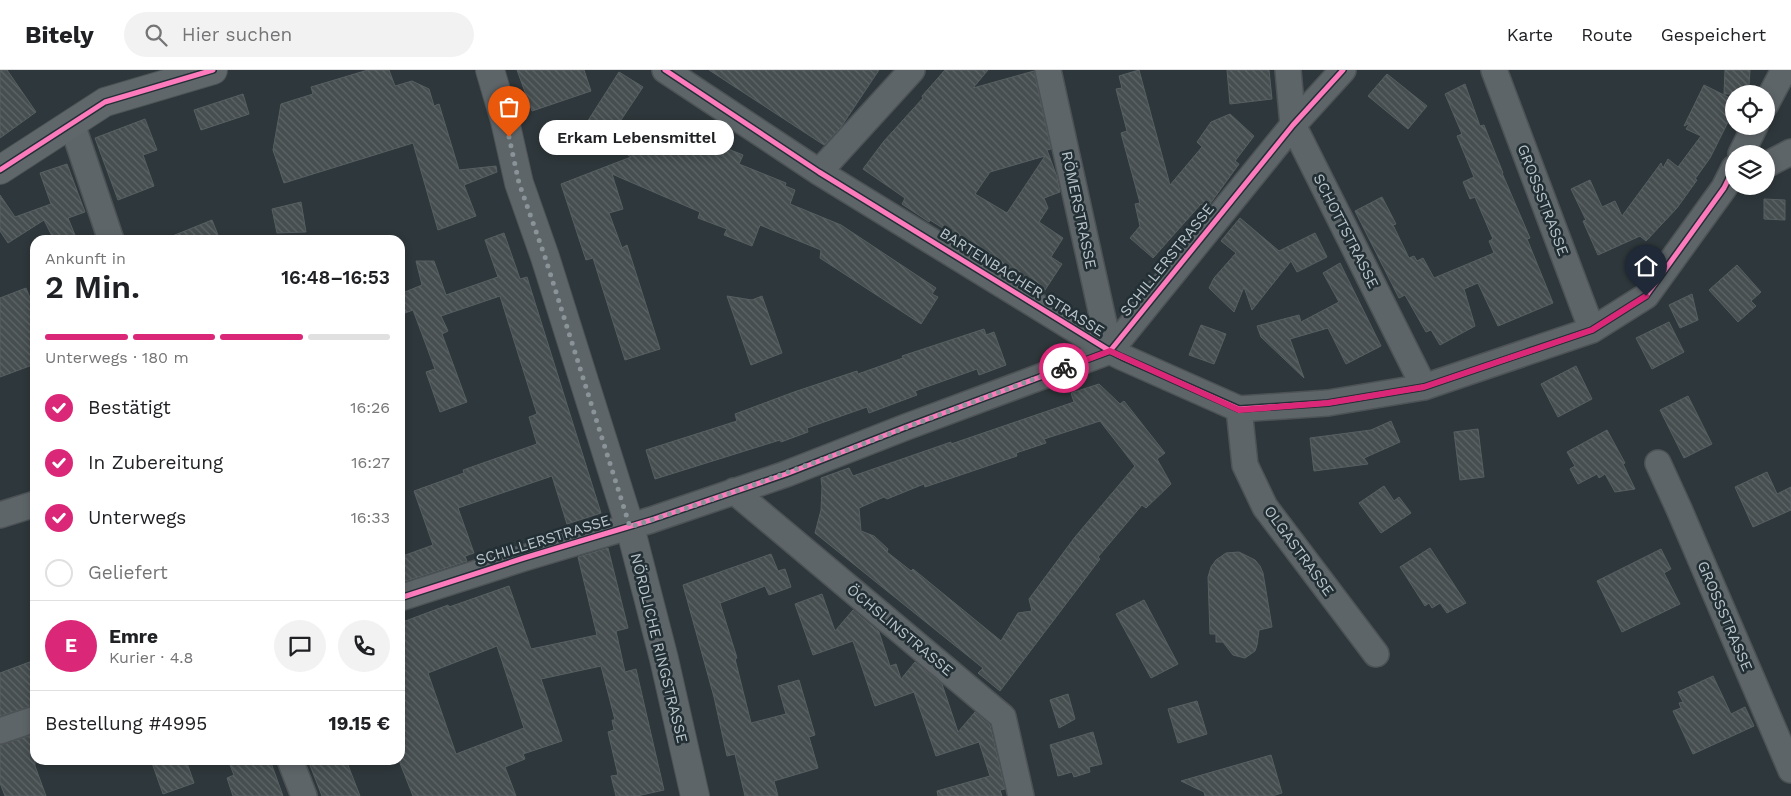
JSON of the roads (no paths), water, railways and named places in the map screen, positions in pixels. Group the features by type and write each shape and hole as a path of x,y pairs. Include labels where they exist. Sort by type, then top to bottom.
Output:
{"main road":[{"path":"0,170 105,102 213,70"}],"street":[{"name":"NÖRDLICHE RINGSTRASSE","path":"490,70 505,122 519,183 545,257 630,527 664,659 695,796"},
{"name":"BARTENBACHER STRASSE","path":"665,70 819,172 1110,351 1239,410 1328,403 1424,387 1592,330 1646,296 1725,187"},
{"path":"819,172 912,70"},
{"name":"RÖMERSTRASSE","path":"1048,70 1110,351"},
{"name":"SCHOTTSTRASSE","path":"1288,70 1293,124 1424,387"},
{"name":"SCHILLERSTRASSE","path":"405,596 524,558 630,527 786,474 915,423 1110,351 1293,124 1343,70"},
{"name":"GROSSSTRASSE","path":"1494,70 1592,330"},
{"path":"1775,87 1784,70"},
{"path":"72,124 109,235"},
{"path":"1775,160 1791,152"},
{"name":"OLGASTRASSE","path":"1239,410 1245,465 1265,507 1376,654"},
{"name":"GROSSSTRASSE","path":"1658,463 1791,770"},
{"name":"ÖCHSLINSTRASSE","path":"734,491 1003,717 1021,796"},
{"path":"0,515 30,506"},
{"path":"0,731 30,721"},
{"path":"292,765 304,796"}],"place":[{"name":"Erkam Lebensmittel","path":"509,137"}]}
